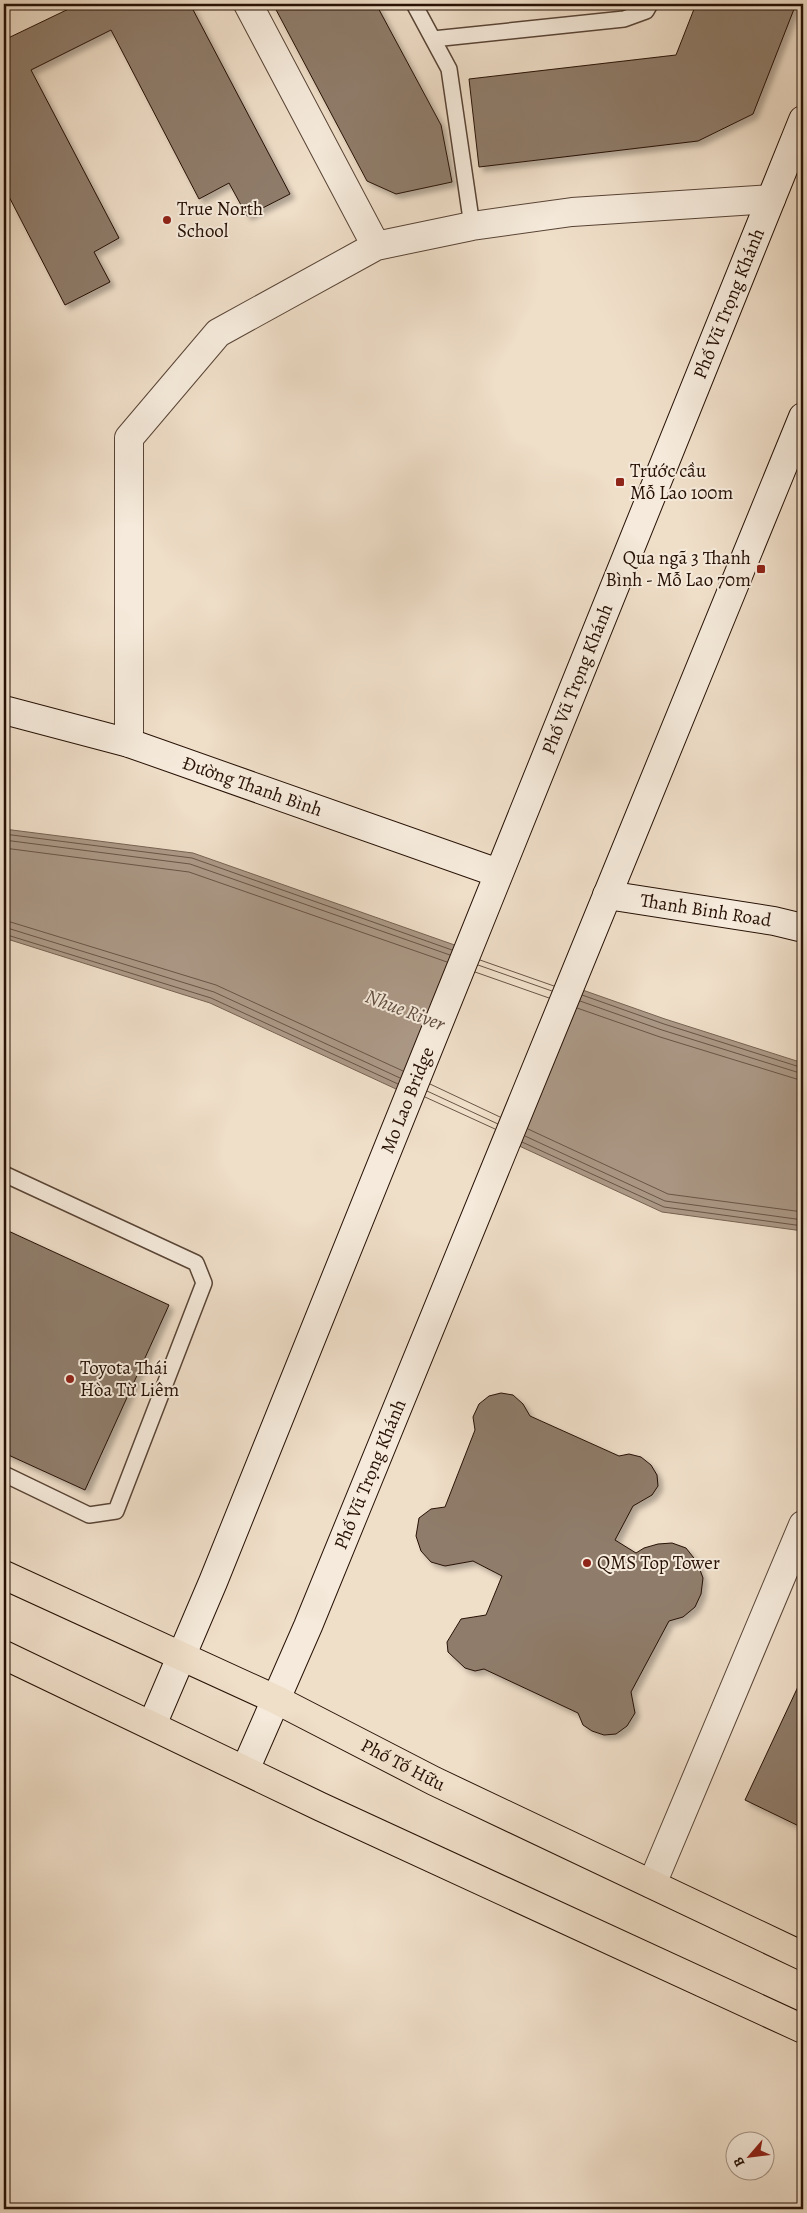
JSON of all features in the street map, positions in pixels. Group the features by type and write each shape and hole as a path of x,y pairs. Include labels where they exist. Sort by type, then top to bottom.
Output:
{"main road":[{"path":"248,4 376,246"},
{"name":"Phố Vũ Trọng Khánh","path":"474,934 803,120"},
{"path":"129,743 129,438 218,333 376,246 472,226 572,212 771,199"},
{"path":"607,895 803,417"},
{"name":"Đường Thanh Bình","path":"4,710 129,743 498,873"},
{"name":"Phố Vũ Trọng Khánh","path":"245,1770 277,1700 607,895"},
{"name":"Thanh Binh Road","path":"607,895 774,921 803,928"},
{"name":"Mo Lao Bridge","path":"182,1656 474,934"},
{"path":"652,1884 803,1525"},
{"name":"Phố Tố Hữu","path":"4,1575 277,1700 434,1781 803,1956"},
{"path":"4,1654 245,1770 803,2029"},
{"path":"152,1725 182,1656"}],"lane":[{"path":"414,4 449,69 472,226"},
{"path":"433,39 624,19 646,11 650,4"},
{"path":"4,1174 196,1262 204,1283 116,1511 89,1515 4,1474"}],"water":[{"name":"Nhue River","path":"4,829 193,853 665,1019 803,1063 803,1231 662,1212 210,1003 4,938"}],"pier":[{"path":"469,948 571,984 506,1142 408,1097"}],"building":[{"path":"79,4 190,4 290,194 247,216 229,183 199,199 111,30 31,70 119,238 94,252 110,282 65,305 4,187 4,40"},
{"path":"273,4 376,4 441,125 452,182 396,194 367,181"},
{"path":"696,4 796,4 753,114 698,141 479,167 469,79 676,55"},
{"name":"Toyota Thái Hòa Từ Liêm","path":"4,1229 169,1305 85,1490 4,1453"},
{"name":"QMS Top Tower","path":"501,1393 513,1395 523,1404 530,1416 619,1456 629,1454 641,1457 651,1465 657,1475 658,1486 652,1495 633,1506 615,1540 636,1553 644,1548 658,1544 672,1543 686,1548 697,1562 703,1578 701,1594 695,1607 683,1617 669,1621 631,1692 635,1713 627,1726 616,1734 604,1735 592,1731 583,1725 578,1713 484,1669 475,1671 465,1668 448,1652 447,1642 461,1619 486,1615 502,1576 473,1561 445,1566 431,1562 421,1551 416,1536 419,1518 431,1509 445,1507 475,1430 473,1417 479,1404 489,1396"},
{"path":"803,1676 803,1828 745,1800"}],"place":[{"name":"True North School","path":"167,220"},
{"name":"Trước cầu Mỗ Lao 100m","path":"620,482"},
{"name":"Qua ngã 3 Thanh Bình - Mỗ Lao 70m","path":"761,569"},
{"name":"Toyota Thái Hòa Từ Liêm","path":"70,1379"},
{"name":"QMS Top Tower","path":"587,1563"}]}
